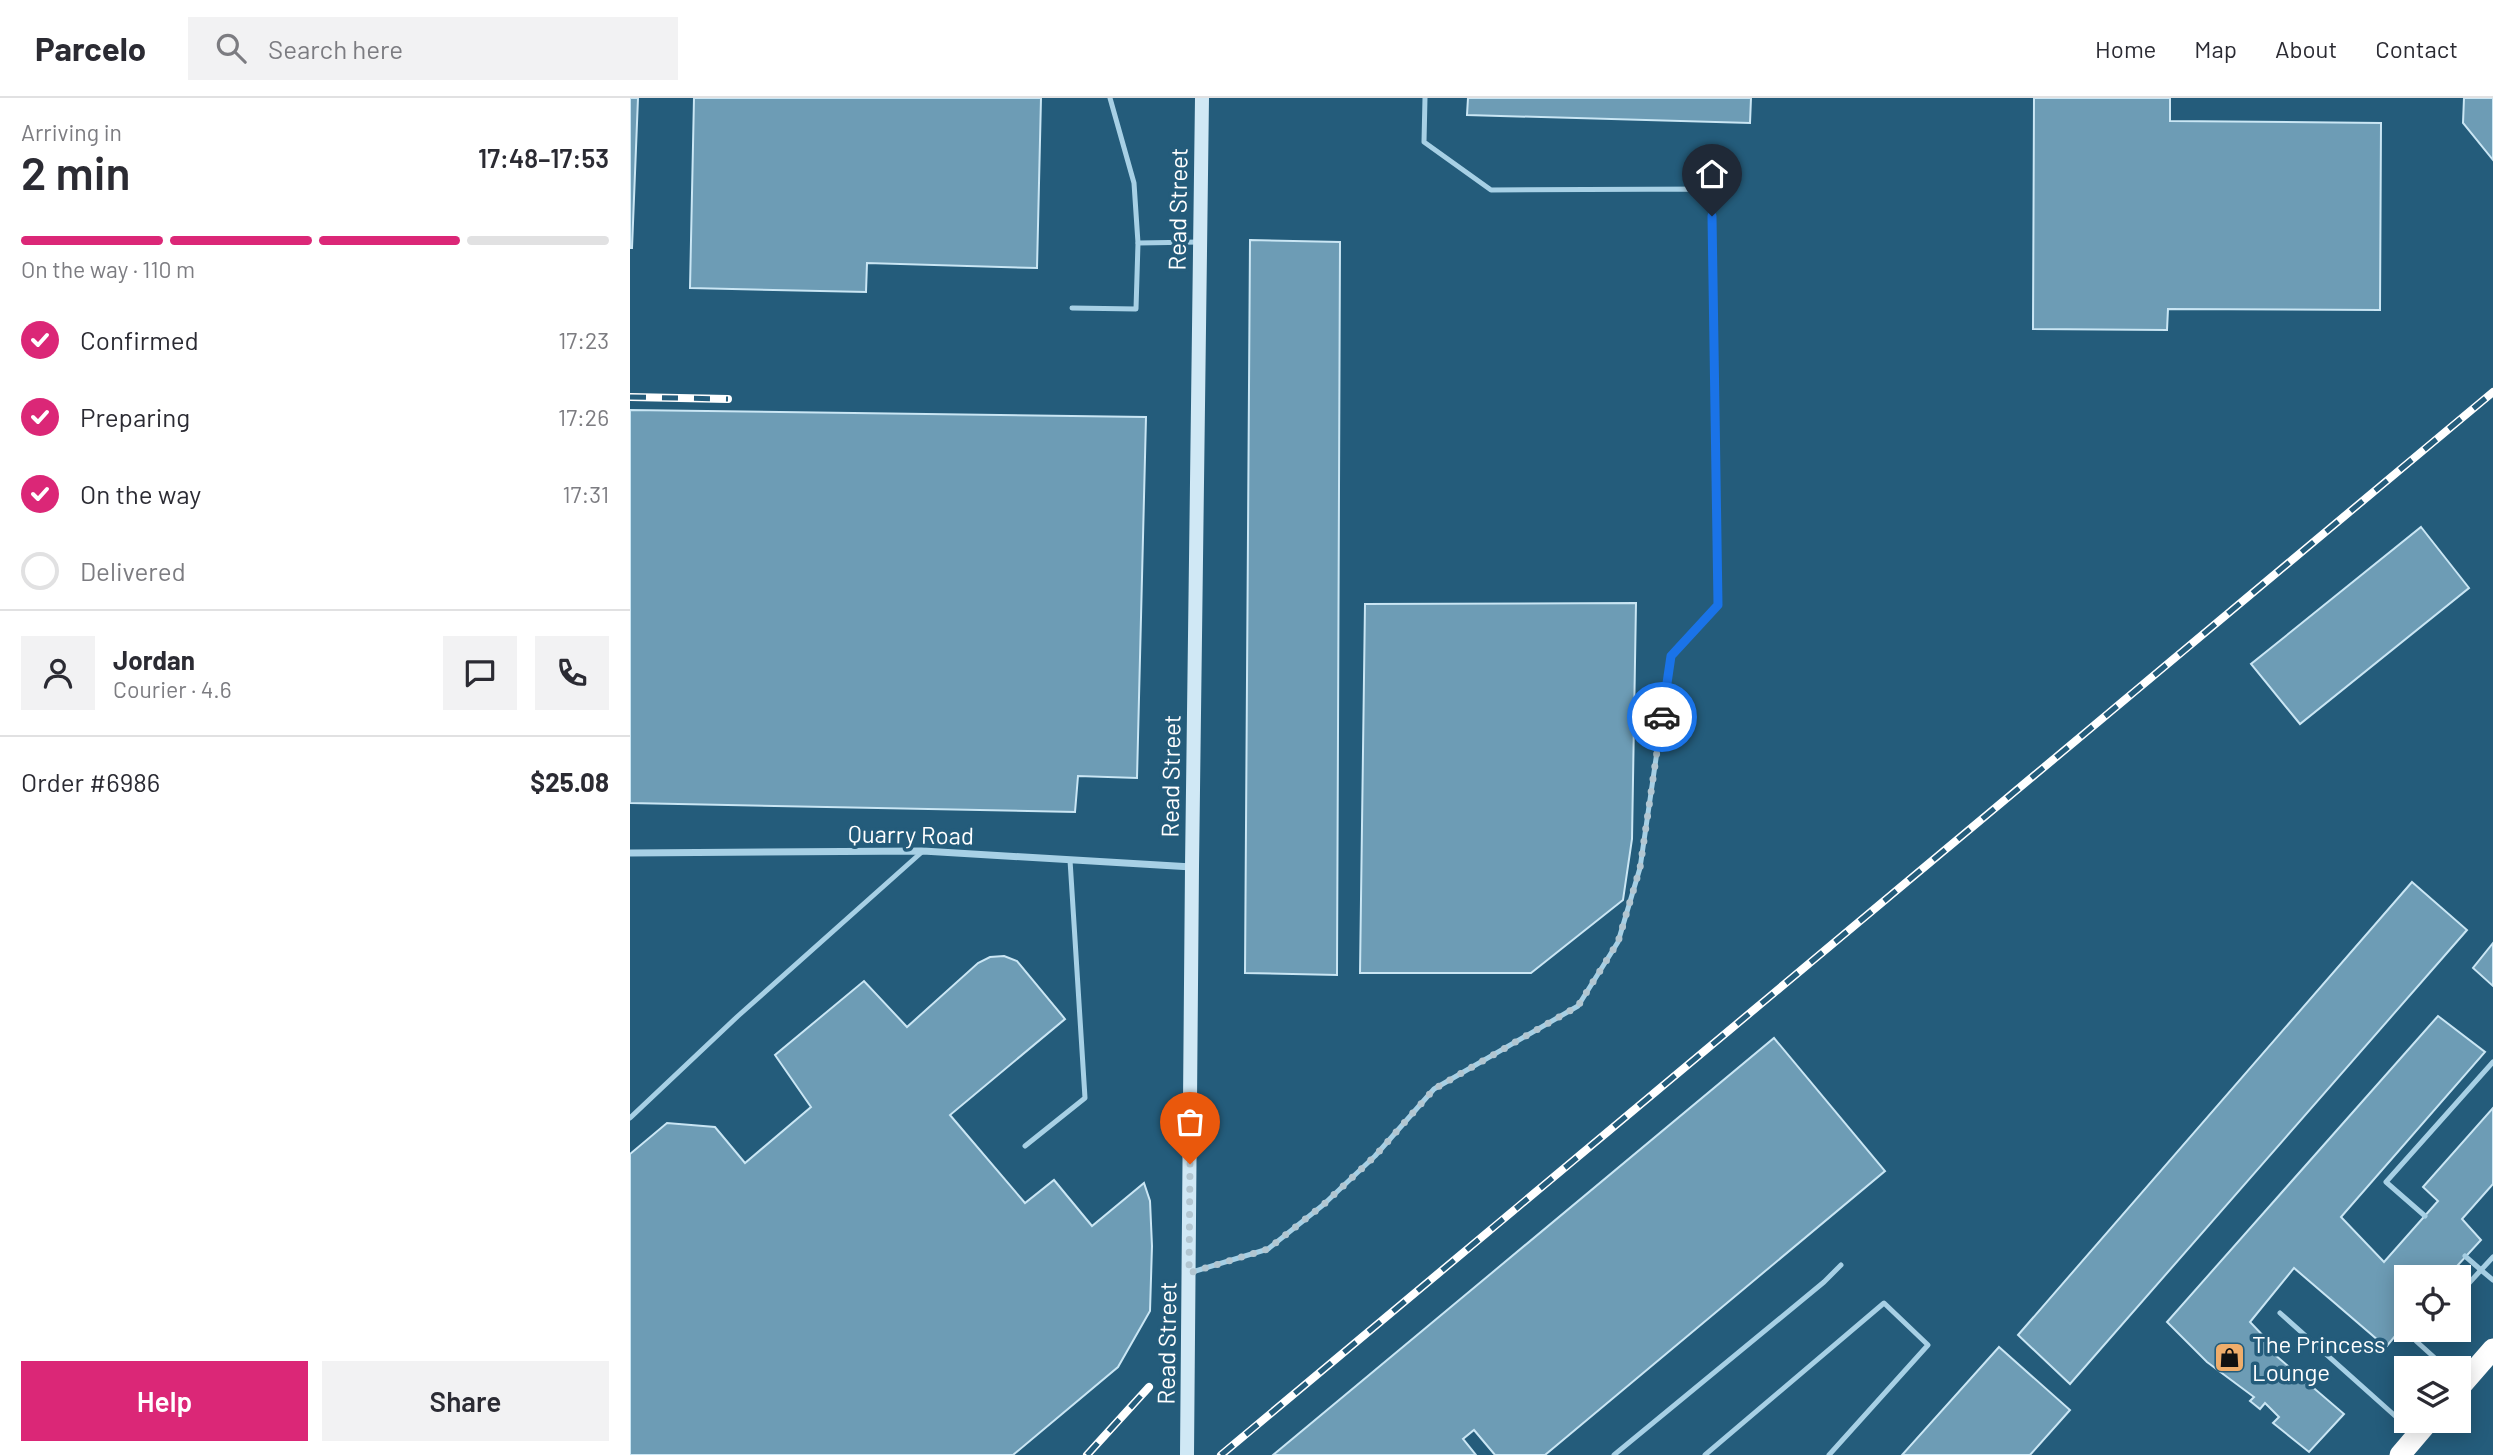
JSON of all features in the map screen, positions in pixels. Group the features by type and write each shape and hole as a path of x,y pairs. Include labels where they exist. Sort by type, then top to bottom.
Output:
{"highway":[{"path":"2471,1374 2491,1357"},
{"path":"2400,1455 2419,1433"}],"street":[{"name":"Read Street","path":"1187,1455 1202,98"},
{"name":"Quarry Road","path":"630,853 923,851 1192,867"}],"lane":[{"path":"1072,307 1136,309 1138,243 1135,183 1110,98"},
{"path":"1189,1273 1268,1249 1323,1205 1375,1156 1434,1089 1578,1006 1618,942 1640,868 1671,656 1718,605 1711,189 1491,190 1424,142 1425,98"},
{"path":"1138,243 1200,242"},
{"path":"630,1118 738,1016 923,851"},
{"path":"1025,1146 1085,1098 1069,860"},
{"path":"2425,1216 2386,1182 2493,1062"},
{"path":"2465,1256 2493,1280"},
{"path":"2471,1281 2493,1257"},
{"path":"1614,1455 1824,1282 1841,1265"},
{"path":"1705,1455 1884,1303 1928,1345 1829,1455"},
{"path":"2280,1313 2394,1405"},
{"path":"2417,1342 2433,1356"}],"building":[{"path":"630,98 638,98 632,248 630,248"},
{"path":"694,98 1041,98 1037,268 867,263 866,292 690,288"},
{"path":"1468,98 1751,98 1750,123 1467,115"},
{"path":"2034,98 2170,98 2170,121 2381,123 2380,310 2168,309 2167,330 2033,329"},
{"path":"2464,98 2493,98 2493,160 2463,123"},
{"path":"1250,240 1340,242 1337,975 1245,973"},
{"path":"630,410 1146,417 1137,778 1078,776 1075,812 630,803"},
{"path":"2421,527 2469,588 2300,724 2251,664"},
{"path":"1636,603 1632,839 1623,900 1531,973 1360,973 1365,604"},
{"path":"2412,882 2467,930 2070,1384 2018,1335"},
{"path":"2493,943 2493,986 2473,968"},
{"path":"1004,956 1017,961 1065,1019 950,1115 1025,1203 1054,1180 1092,1226 1144,1183 1150,1201 1150,1311 1118,1367 1013,1455 630,1455 630,1154 667,1123 715,1127 745,1163 811,1107 775,1055 864,981 907,1027 978,963 990,957"},
{"path":"2438,1016 2485,1052 2341,1217 2384,1262 2438,1201 2423,1187 2493,1108 2493,1184 2462,1219 2481,1240 2458,1265 2394,1265 2394,1337 2386,1347 2294,1268 2250,1322 2270,1343 2267,1348 2344,1414 2309,1452 2273,1423 2279,1417 2265,1403 2260,1409 2250,1401 2254,1397 2207,1362 2167,1322"},
{"path":"1774,1038 1885,1171 1545,1455 1495,1455 1474,1430 1463,1439 1476,1455 1273,1455"},
{"path":"1999,1347 2070,1410 2030,1455 1902,1455"}],"railway":[{"path":"1221,1455 2493,392"},
{"path":"630,397 728,399"},
{"path":"1087,1455 1149,1387"}],"way so far":[{"path":"1190,1164 1189,1273 1268,1249 1323,1205 1375,1156 1434,1089 1578,1006 1618,942 1640,868 1662,717"}],"place":[{"name":"The Princess Lounge","path":"2229,1357"}],"route":[{"path":"1662,717 1671,656 1718,605 1712,216"}]}
